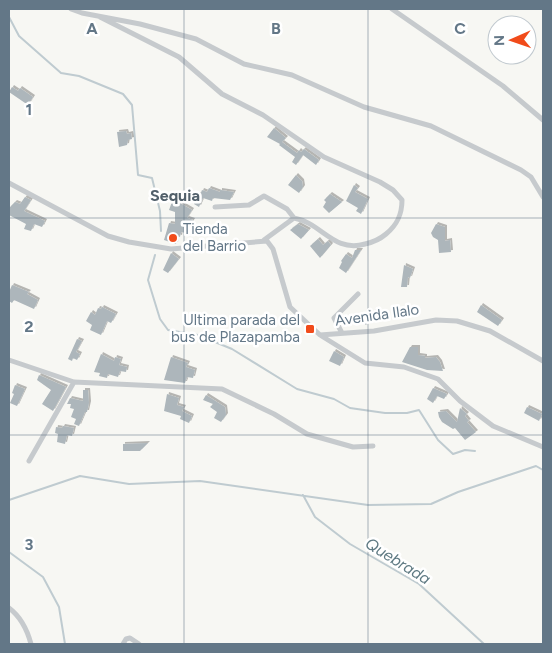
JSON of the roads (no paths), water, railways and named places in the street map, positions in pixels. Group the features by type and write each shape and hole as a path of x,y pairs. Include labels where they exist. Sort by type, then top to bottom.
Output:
{"street":[{"path":"71,9 100,17 179,57 222,94 263,115 324,157 380,182 393,190 402,200 402,211 391,230 378,241 358,246 341,245 308,223 294,218 287,209 264,196 249,205 215,206"},
{"path":"392,9 502,86 543,120"},
{"path":"100,17 140,24 187,36 244,64 300,77 364,107 431,126 522,170 537,185 543,197"},
{"path":"9,183 108,236 129,242 170,249 264,240 294,218"},
{"name":"Avenida Ilalo","path":"264,240 273,249 290,307 320,335 374,331 436,320 457,321 499,335 543,361"},
{"path":"342,333 334,318 358,294"},
{"path":"320,335 365,363 404,367 444,382 460,401 493,426 543,446"},
{"path":"9,360 74,382 222,389 274,414 307,434 353,448 373,446"},
{"path":"29,461 74,382"},
{"path":"9,608 17,614 31,644"},
{"path":"123,644 126,639 130,638 139,644"}],"waterway":[{"path":"9,17 19,36 61,73 79,76 123,94 132,105 138,175 152,178 160,211 161,231"},
{"path":"155,255 148,280 160,319 168,330 198,335 232,349 297,389 334,399 350,408 385,413 407,413 419,410 438,440 453,454 465,450 475,451"},
{"path":"9,500 80,476 129,484 200,481 368,505 431,504 458,492 536,466 543,470"},
{"name":"Quebrada","path":"303,495 315,517 350,544 419,584 484,644"},
{"path":"9,552 43,577 59,607 65,644"}],"place":[{"name":"Tienda del Barrio","path":"173,238"},
{"name":"Ultima parada del bus de Plazapamba","path":"310,329"}],"district":[{"name":"Sequia","path":"175,195"}]}
